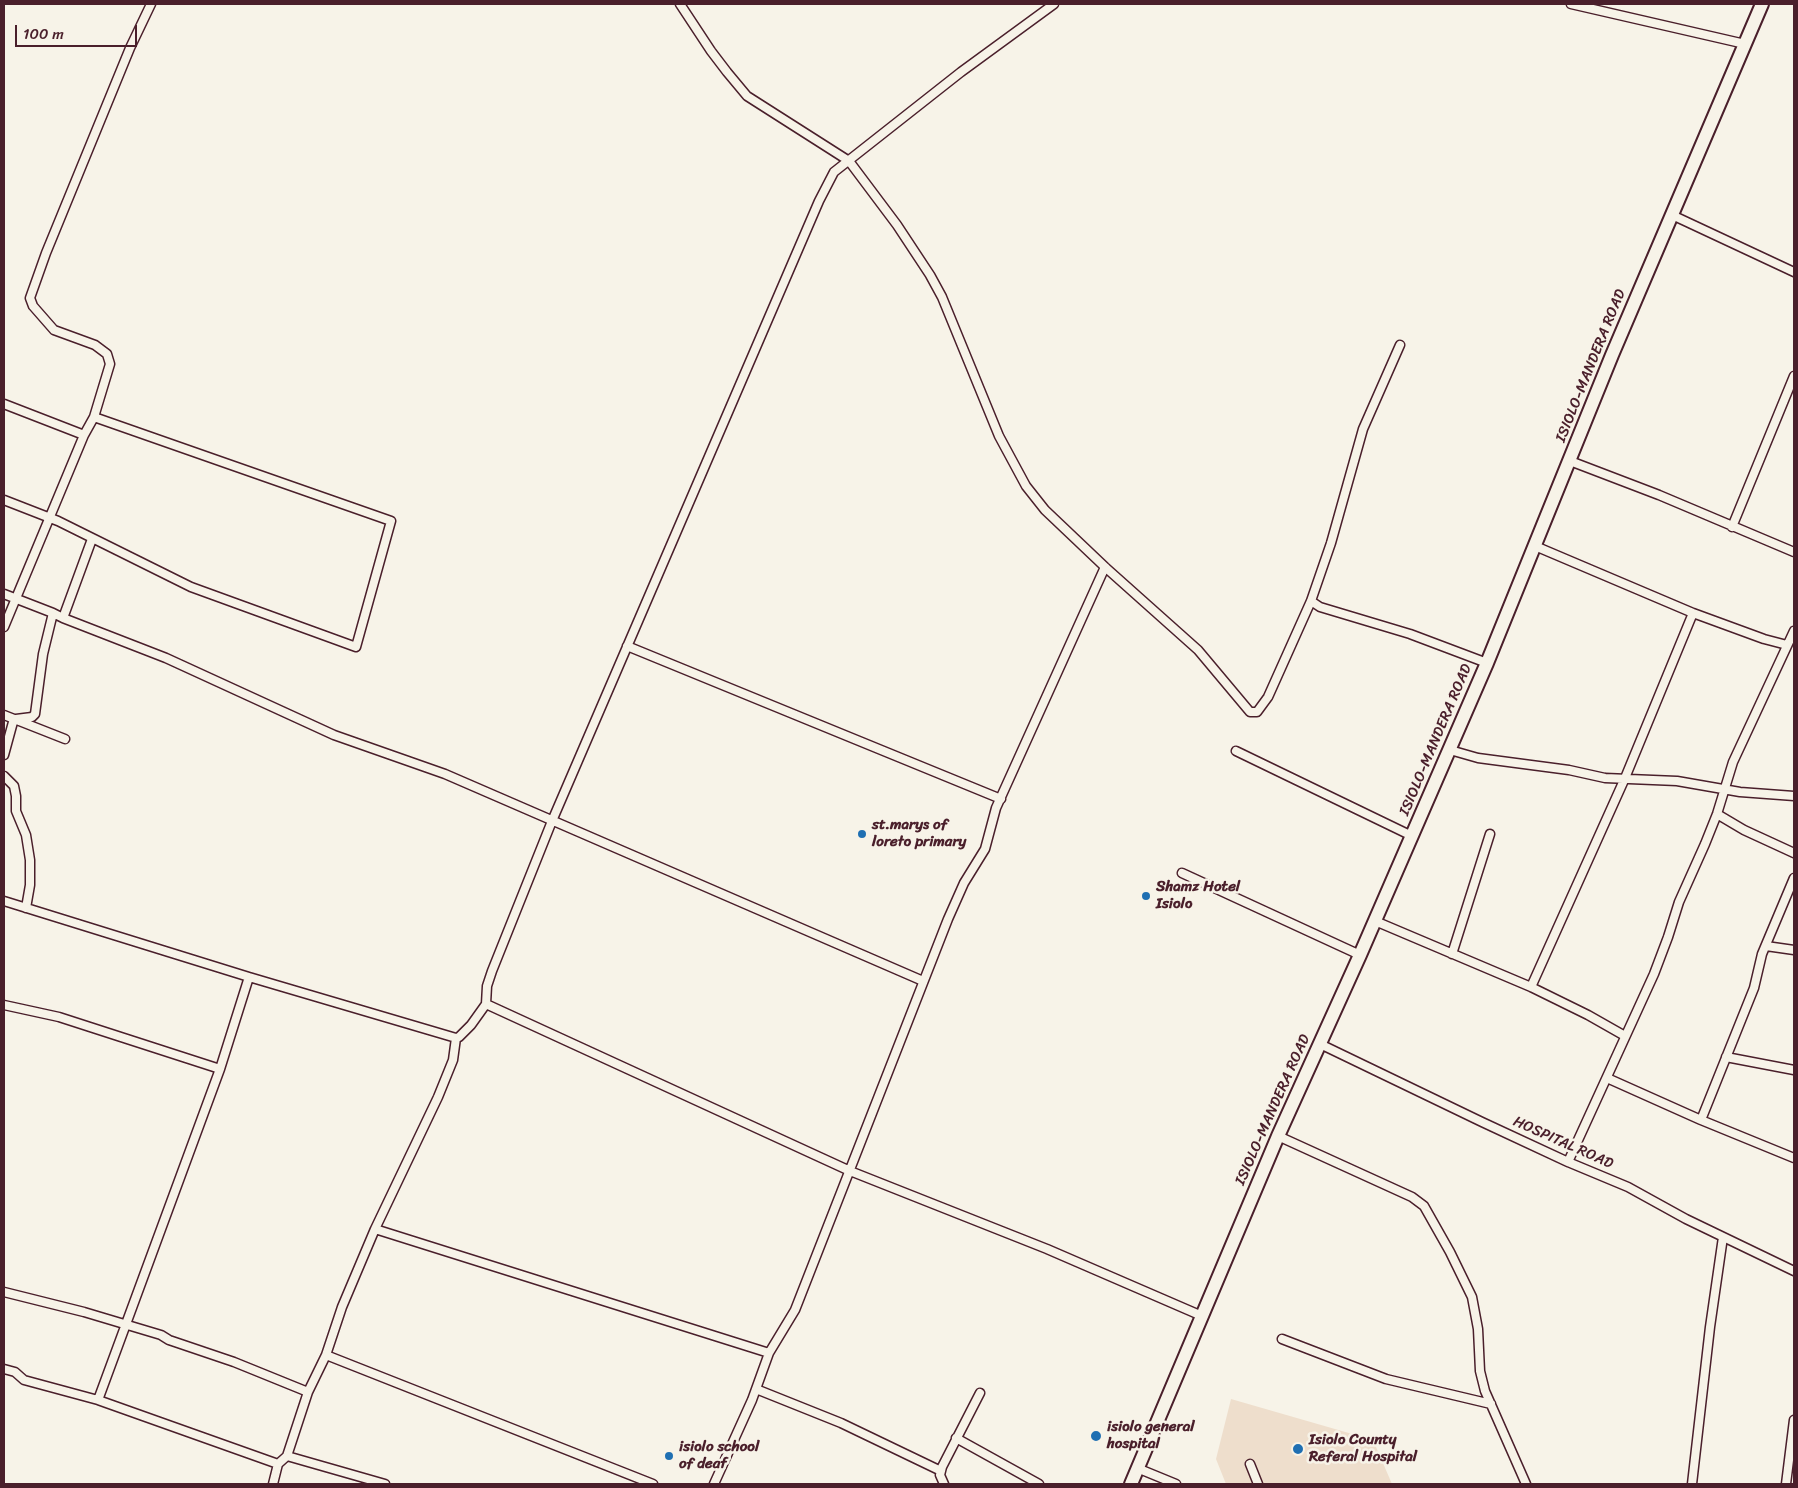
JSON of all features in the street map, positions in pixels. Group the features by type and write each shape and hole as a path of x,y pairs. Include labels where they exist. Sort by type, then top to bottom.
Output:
{"highway":[{"name":"ISIOLO-MANDERA ROAD","path":"1131,1484 1278,1136 1450,750 1672,215 1762,4"}],"street":[{"path":"4,627 84,434 94,417 110,364 107,354 95,345 54,330 33,306 30,298 46,253 151,4"},
{"path":"680,4 726,72 748,96 824,147 849,161 897,225 942,297 991,418 1026,486 1045,510 1105,567 1198,650 1230,686 1246,709 1253,713 1257,712 1268,698 1311,601 1332,543 1363,429 1400,345"},
{"path":"4,901 248,977 456,1038 459,1037 471,1025 486,1004 487,986 492,972 552,821 819,201 834,172 961,72 1054,4"},
{"path":"1571,4 1746,44"},
{"path":"1672,215 1794,272"},
{"path":"1732,527 1794,376"},
{"path":"4,404 84,434"},
{"path":"4,500 50,518 191,587 356,647 391,521 94,417"},
{"path":"1570,461 1676,502 1794,552"},
{"path":"64,618 92,539"},
{"path":"1535,546 1692,613 1764,639 1787,645"},
{"path":"714,1484 756,1389 769,1353 795,1310 958,896 985,849 990,825 1105,567"},
{"path":"4,594 166,658 334,735 445,774 923,981"},
{"path":"1311,601 1320,607 1402,632 1487,663"},
{"path":"4,755 13,722 16,719 29,718 35,714 43,654 53,613"},
{"path":"1531,987 1570,896 1625,778 1692,613"},
{"path":"1568,1162 1654,974 1679,902 1717,814 1733,762 1794,631"},
{"path":"626,646 1001,800"},
{"path":"4,715 65,739"},
{"path":"1450,750 1478,758 1569,770 1605,778 1677,781 1740,792 1794,796"},
{"path":"1236,752 1412,836"},
{"path":"4,776 14,786 16,811 26,835 30,860 30,885 26,908"},
{"path":"1717,814 1744,830 1794,853"},
{"path":"1452,954 1490,834"},
{"path":"1182,873 1360,955"},
{"path":"1700,1120 1754,988 1766,946 1794,878"},
{"path":"1375,921 1531,987 1588,1015 1625,1036"},
{"path":"1766,946 1794,950"},
{"path":"98,1400 220,1070 248,977"},
{"path":"486,1004 850,1171 1047,1249 1202,1316"},
{"path":"4,1005 59,1017 220,1070"},
{"path":"273,1484 278,1464 287,1456 308,1392 326,1355 342,1307 376,1229 438,1097 453,1060 456,1038"},
{"name":"HOSPITAL ROAD","path":"1320,1044 1412,1090 1568,1162 1628,1187 1686,1219 1794,1270"},
{"path":"1726,1057 1794,1070"},
{"path":"1607,1078 1700,1120 1794,1158"},
{"path":"1278,1136 1412,1197 1424,1206 1446,1243 1472,1297 1478,1329 1480,1371 1485,1391 1526,1484"},
{"path":"376,1229 769,1353"},
{"path":"1692,1484 1710,1328 1723,1237"},
{"path":"4,1292 84,1312 161,1335 169,1340 234,1362 308,1392"},
{"path":"1282,1339 1386,1379 1491,1404"},
{"path":"326,1355 652,1484"},
{"path":"4,1369 15,1372 24,1380 98,1400 278,1464"},
{"path":"756,1389 841,1423 941,1471"},
{"path":"944,1484 940,1475 942,1467 980,1393"},
{"path":"1786,1484 1794,1420"},
{"path":"956,1438 1039,1484"},
{"path":"287,1456 385,1484"},
{"path":"1250,1464 1258,1484"},
{"path":"1137,1468 1176,1484"}],"shaded area":[{"name":"Isiolo County Referal Hospital","path":"1231,1399 1373,1440 1392,1484 1226,1484 1216,1459"}],"place":[{"name":"st.marys of loreto primary","path":"862,834"},
{"name":"Shamz Hotel Isiolo","path":"1146,896"},
{"name":"isiolo general hospital","path":"1096,1436"},
{"name":"Isiolo County Referal Hospital","path":"1298,1449"},
{"name":"isiolo school of deaf","path":"669,1456"}]}
